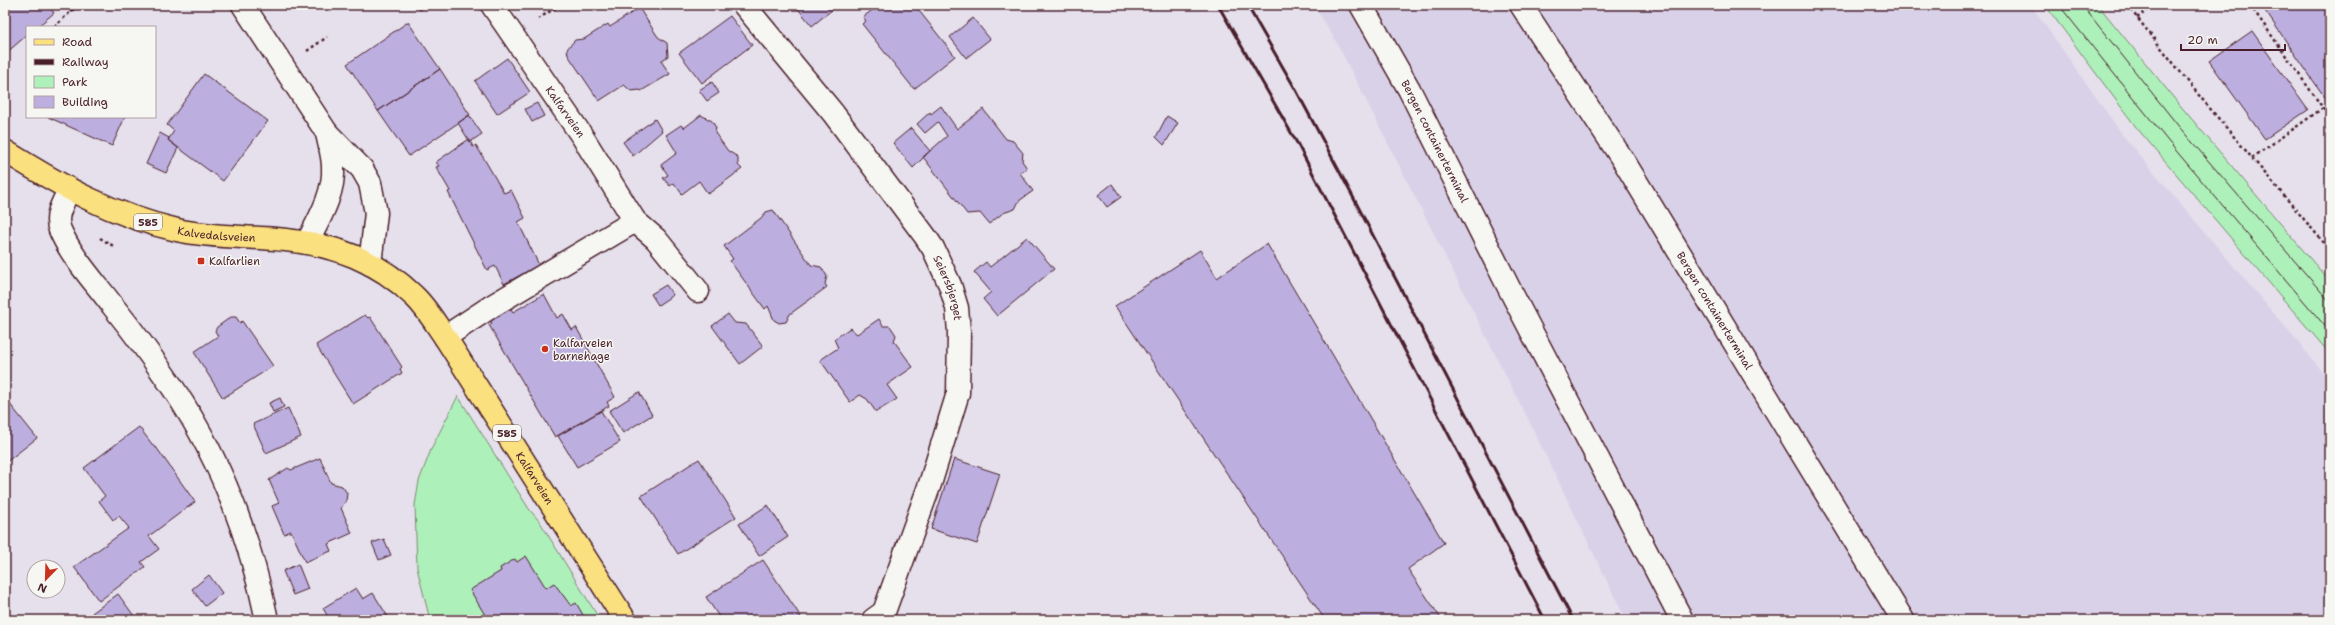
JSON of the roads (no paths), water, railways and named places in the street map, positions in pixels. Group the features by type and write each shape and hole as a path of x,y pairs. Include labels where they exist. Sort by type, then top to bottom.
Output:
{"main road":[{"name":"Kalvedalsveien","path":"5,151 69,190 132,218 177,230 328,246 370,264"},
{"name":"Kalfarveien","path":"370,264 384,272 415,296 445,337 625,620"}],"street":[{"path":"243,5 327,133 362,169 370,183 376,213 370,264"},
{"name":"Kalfarveien","path":"492,5 582,136 635,221 656,239 698,291"},
{"name":"Seiersbjerget","path":"744,5 838,119 925,236 933,248 950,286 957,308 959,332 958,393 931,481 884,612 873,620"},
{"name":"Bergen containerterminal","path":"1361,5 1409,89 1511,292 1682,620"},
{"name":"Bergen containerterminal","path":"1521,5 1625,163 1903,620"},
{"path":"307,243 323,210 332,185 334,167 327,133"},
{"path":"69,190 60,210 58,221 60,230 79,263 114,306 173,389 217,464 237,510 259,581 267,620"},
{"path":"445,337 492,306 635,221"}],"tram line":[{"path":"2059,5 2167,140 2330,332"},
{"path":"2082,5 2180,128 2330,302"}],"railway":[{"path":"1218,5 1297,143 1545,620"},
{"path":"1247,5 1296,90 1352,195 1573,620"}],"place":[{"name":"Kalfarlien","path":"201,261"},
{"name":"Kalfarveien barnehage","path":"545,349"}]}
